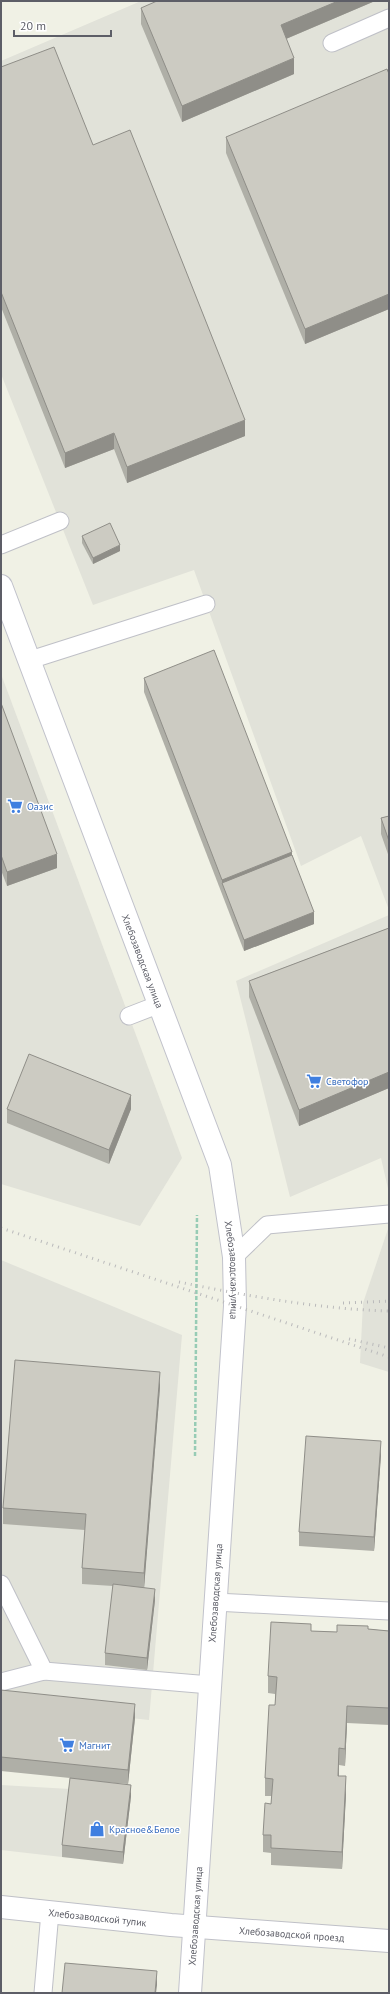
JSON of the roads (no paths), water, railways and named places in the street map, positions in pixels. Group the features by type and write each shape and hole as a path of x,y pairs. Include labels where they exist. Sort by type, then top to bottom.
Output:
{"main road":[{"name":"Хлебозаводская улица","path":"1,586 220,1165 234,1257 235,1306 190,1993"},
{"name":"Хлебозаводской тупик","path":"1,1907 194,1926"},
{"name":"Хлебозаводской проезд","path":"194,1926 389,1941"}],"lane":[{"path":"332,43 389,18"},
{"path":"1,545 60,521"},
{"path":"30,660 206,604"},
{"path":"129,1016 160,1004"},
{"path":"234,1257 267,1225 389,1214"},
{"path":"1,1584 44,1671"},
{"path":"215,1602 389,1611"},
{"path":"1,1682 44,1671 210,1685"},
{"path":"43,1993 50,1912"}],"railway":[{"path":"1,1228 389,1357"},
{"path":"179,1282 310,1305 389,1311"},
{"path":"343,1303 389,1301"},
{"path":"349,1339 389,1348"}],"place":[{"name":"Оазис","path":"15,806"},
{"name":"Светофор","path":"314,1081"},
{"name":"Магнит","path":"67,1745"},
{"name":"Красное&Белое","path":"97,1829"}]}
